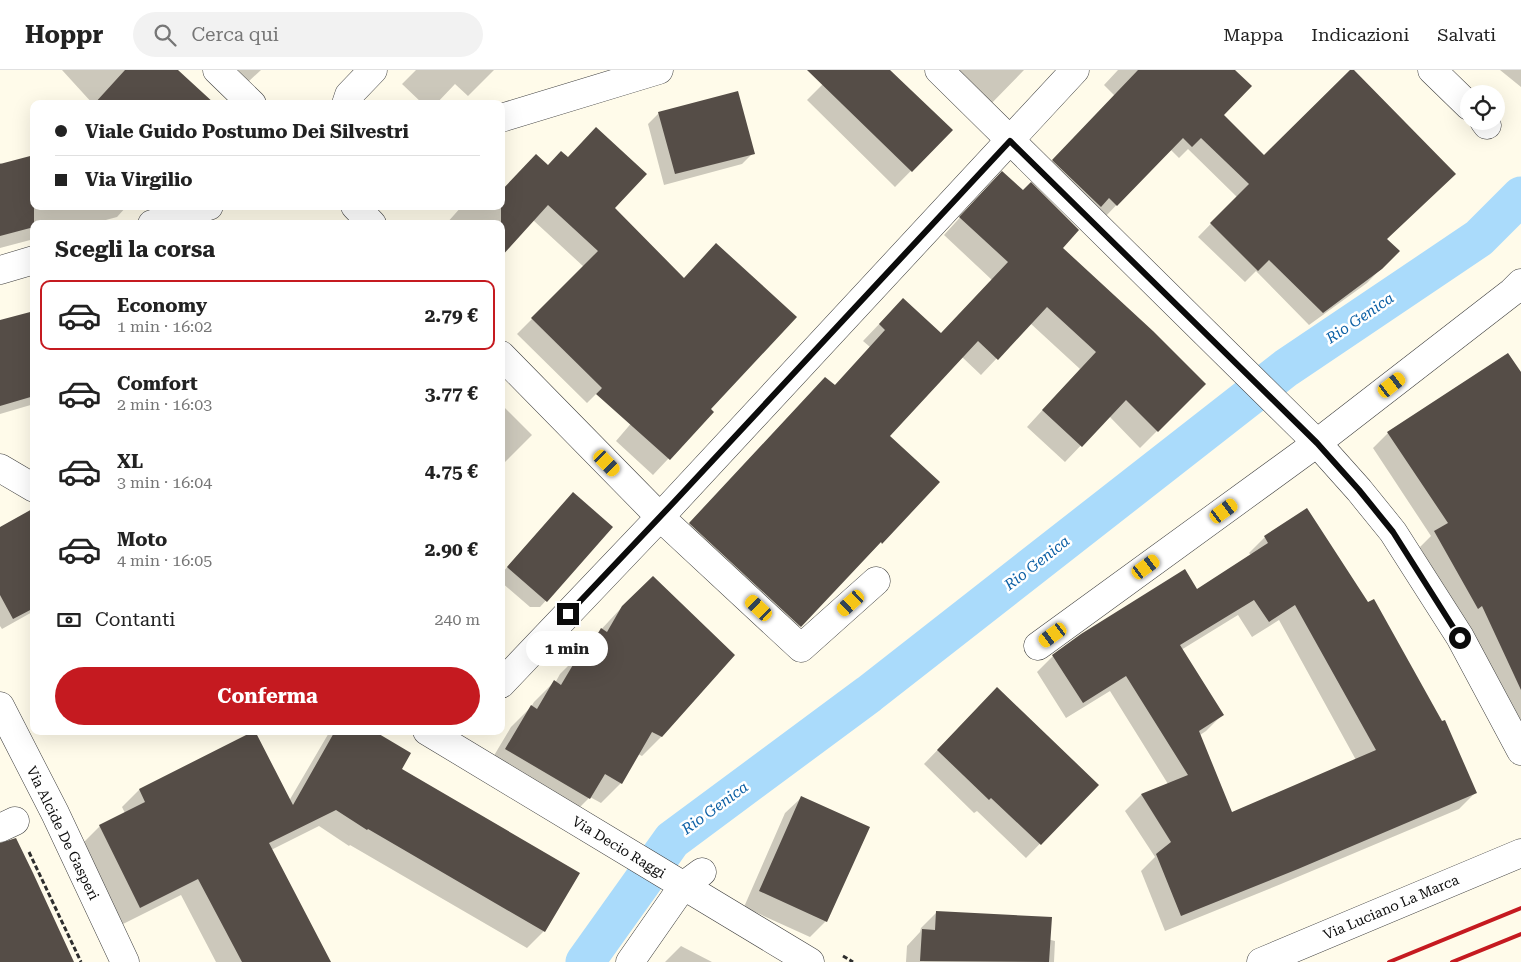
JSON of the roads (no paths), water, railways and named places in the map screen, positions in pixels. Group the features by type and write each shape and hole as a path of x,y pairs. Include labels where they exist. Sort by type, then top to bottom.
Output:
{"street":[{"path":"217,70 248,100"},
{"path":"347,100 348,95 373,70"},
{"path":"505,117 660,70"},
{"path":"939,70 1317,443 1359,490 1393,532 1460,638 1521,751"},
{"path":"505,680 660,517 1075,70"},
{"path":"1432,70 1460,98"},
{"path":"165,220 196,210"},
{"path":"359,210 368,220"},
{"path":"0,270 30,261"},
{"path":"1038,646 1317,443 1518,293"},
{"path":"505,359 660,517 801,648 876,581"},
{"path":"0,468 30,486"},
{"name":"Via Alcide De Gasperi","path":"0,706 55,813 125,962"},
{"name":"Via Decio Raggi","path":"443,735 621,849 686,879 810,962"},
{"name":"Via Luciano La Marca","path":"1261,962 1521,853"},
{"path":"686,879 693,913"},
{"path":"630,962 686,879"}],"waterway":[{"name":"Rio Genica","path":"585,962 672,840 869,694 1286,368 1479,238 1521,196"}],"railway":[{"path":"1389,962 1521,908"},
{"path":"1452,962 1521,934"}]}
